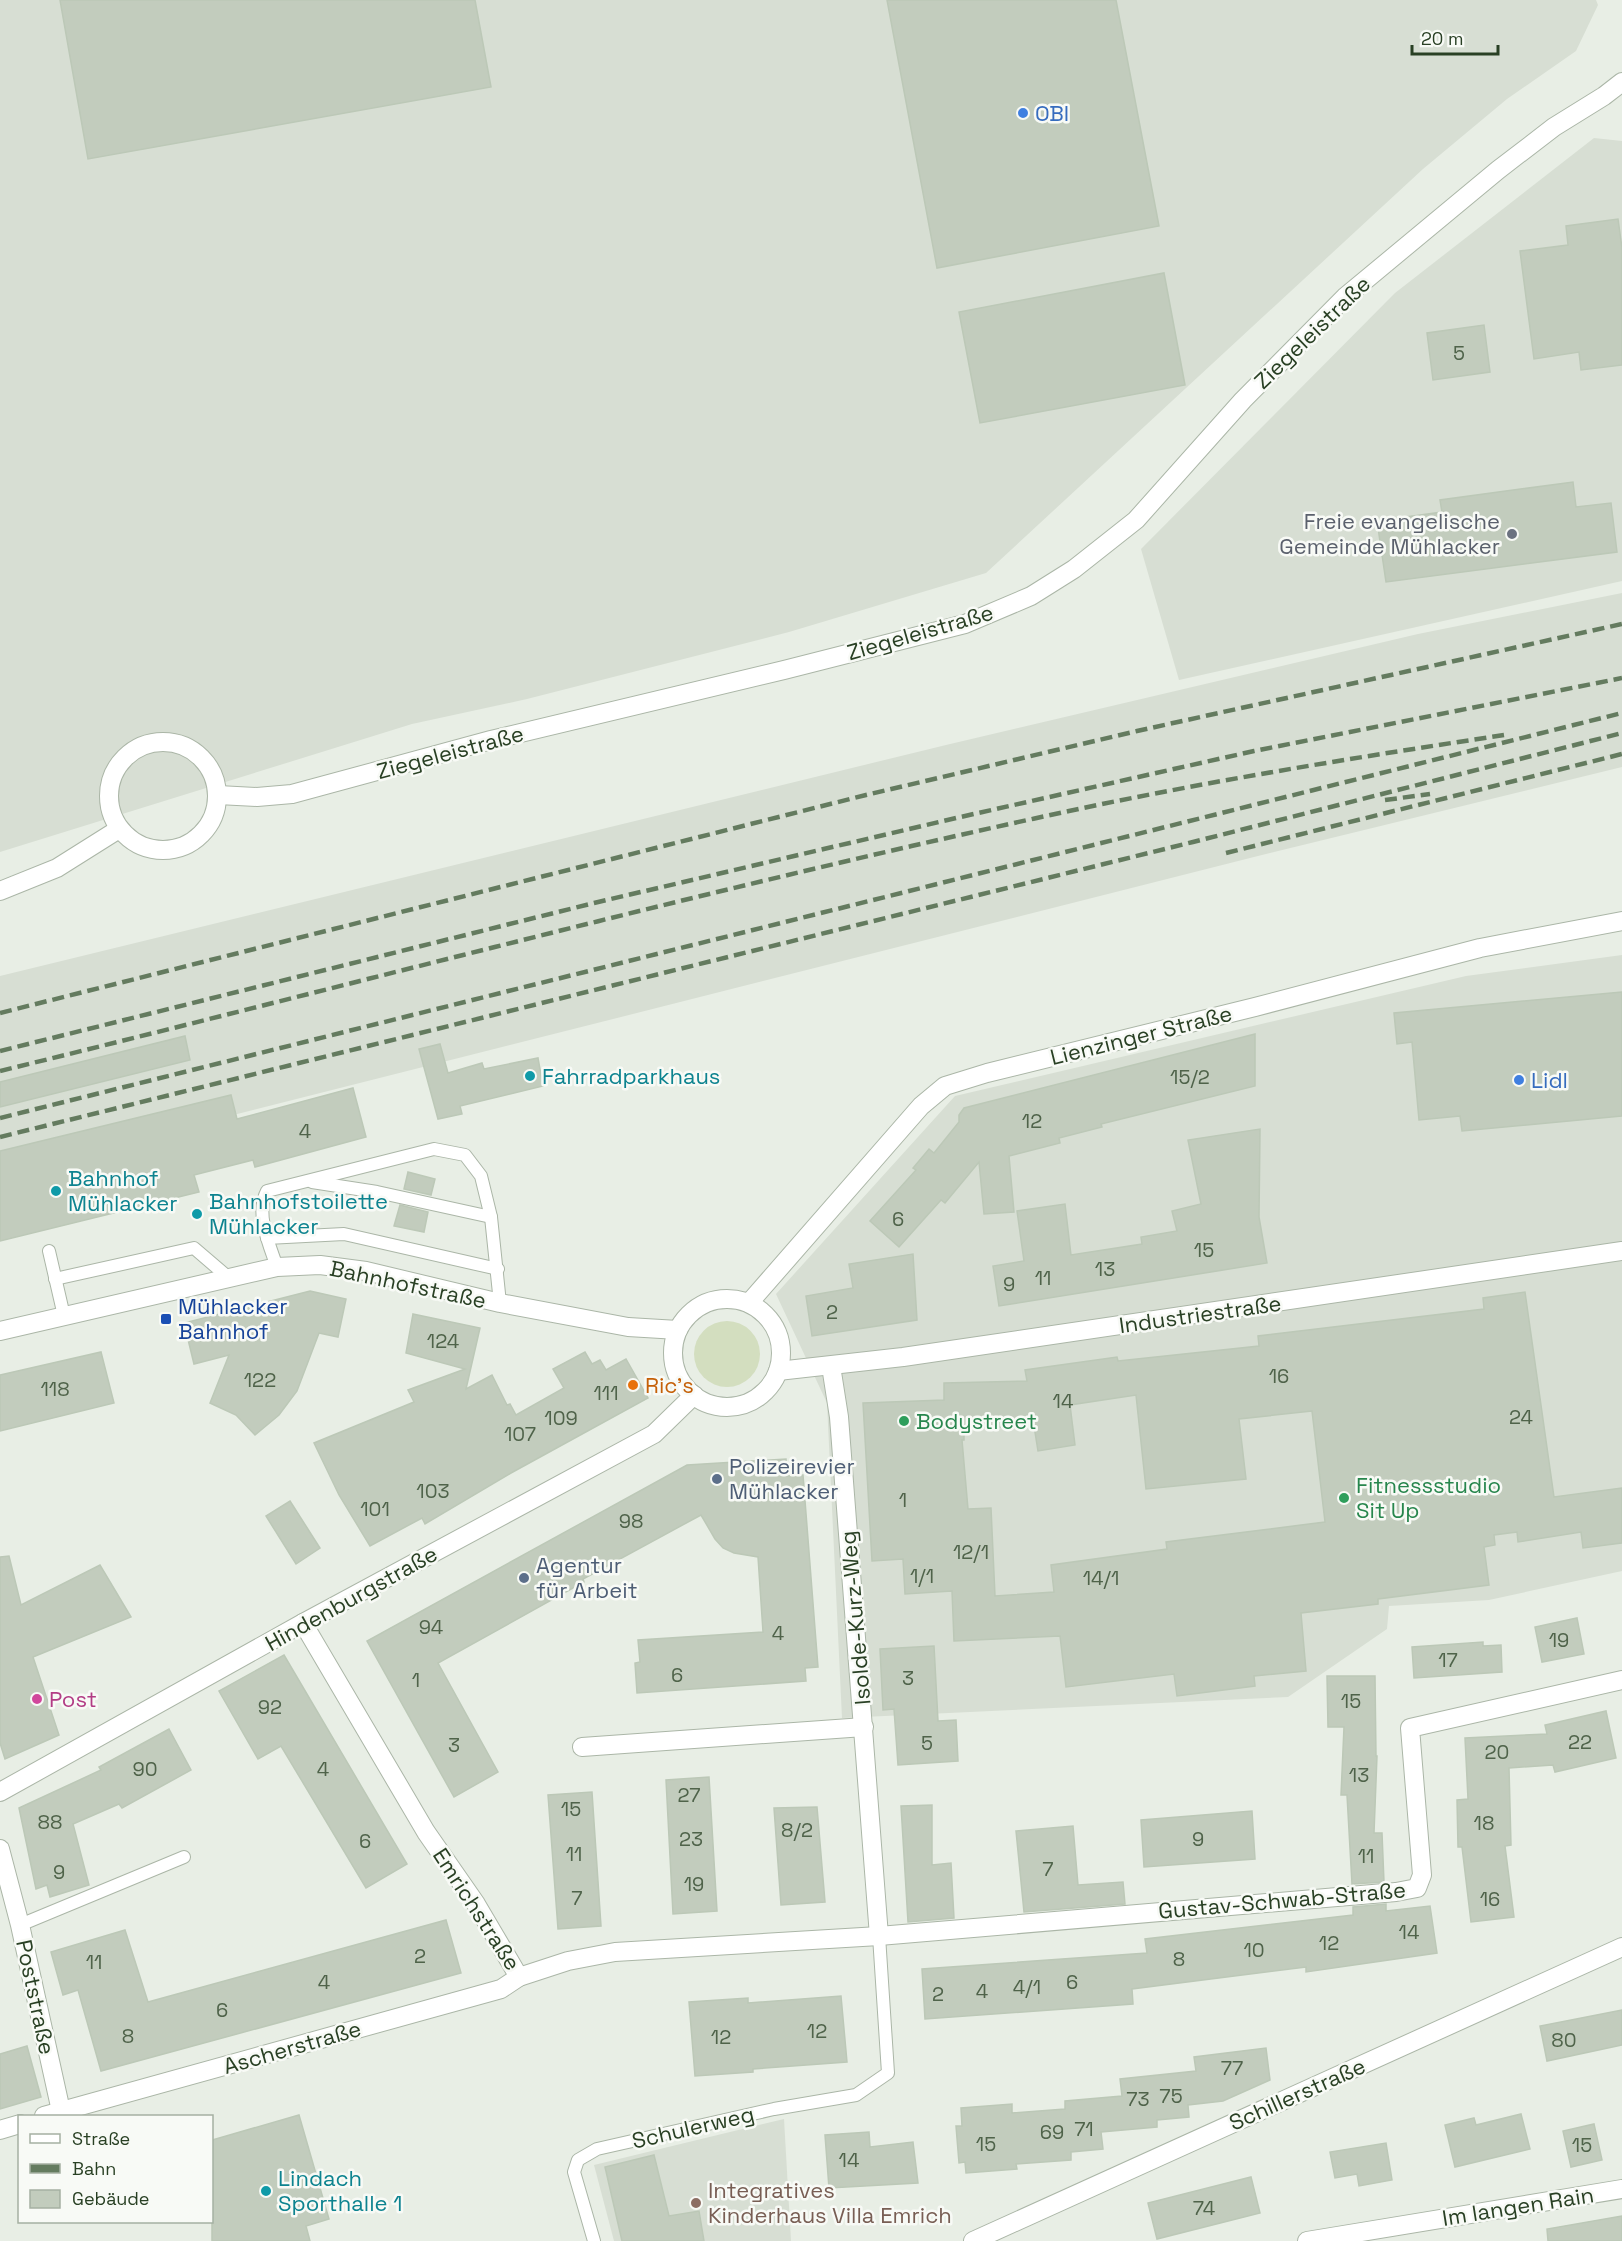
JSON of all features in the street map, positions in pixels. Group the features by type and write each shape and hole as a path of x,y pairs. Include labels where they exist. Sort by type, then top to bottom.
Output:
{"street":[{"name":"Ziegeleistraße","path":"218,795 257,797 292,794 491,740 965,624 1031,596 1074,569 1136,520 1243,400 1345,297 1498,170 1554,127 1622,82"},
{"path":"152,742 171,742 189,748 204,760 214,776 218,795 215,812 208,827 196,839 181,848 164,851 147,849 132,841 119,829 111,813 108,795 112,777 121,761 135,749 152,742"},
{"path":"0,891 57,868 119,829"},
{"name":"Lienzinger Straße","path":"749,1303 921,1106 945,1086 987,1073 1255,1007 1480,948 1622,921"},
{"name":"Industriestraße","path":"778,1371 914,1356 1622,1251"},
{"name":"Bahnhofstraße","path":"0,1331 277,1267 320,1265 366,1271 500,1303 628,1328 678,1330"},
{"path":"733,1299 749,1303 763,1312 773,1325 779,1339 781,1356 778,1371 769,1386 757,1397 742,1404 725,1406 709,1404 694,1395 684,1385 675,1366 673,1344 678,1330 687,1316 700,1306 716,1300 733,1299"},
{"name":"Isolde-Kurz-Weg","path":"831,1366 839,1417 879,1936"},
{"name":"Hindenburgstraße","path":"0,1792 303,1623 654,1434 694,1395"},
{"name":"Emrichstraße","path":"303,1623 426,1832 476,1904 519,1977 568,1961 615,1952 879,1936"},
{"name":"Gustav-Schwab-Straße","path":"879,1936 1396,1892 1417,1888 1422,1875 1410,1728 1622,1680"},
{"name":"Isolde-Kurz-Weg","path":"582,1747 864,1727"},
{"name":"Poststraße","path":"0,1849 20,1925 52,2114"},
{"name":"Schillerstraße","path":"973,2241 1622,1947"},
{"name":"Ascherstraße","path":"52,2114 501,1989 519,1977"},
{"path":"0,2130 18,2125"},
{"name":"Im langen Rain","path":"1307,2241 1622,2189"}],"lane":[{"path":"277,1267 267,1238 261,1203 267,1191 434,1149 465,1155 481,1176 491,1217 500,1303"},
{"path":"305,1181 377,1192 491,1217"},
{"path":"267,1238 344,1234 498,1269"},
{"path":"55,1280 194,1248 229,1278"},
{"path":"49,1251 64,1316"},
{"path":"20,1925 184,1857"},
{"name":"Isolde-Kurz-Weg","path":"879,1936 888,2073"},
{"name":"Schulerweg","path":"594,2241 574,2172 578,2160 597,2149 774,2109 856,2095 888,2073"}],"shaded area":[{"path":"0,0 1596,0 1598,5 1576,51 1507,99 1423,169 986,573 789,632 527,699 412,724 0,852"},
{"path":"1594,138 1622,141 1622,581 1179,680 1141,549 1395,293"},
{"path":"1622,593 1622,767 1250,858 0,1174 0,976 946,745 1418,634"},
{"path":"1622,955 1622,1571 1489,1600 1389,1606 1387,1629 1288,1697 842,1718 827,1403 776,1294 955,1096 1466,976"},
{"name":"Integratives Kinderhaus Villa Emrich","path":"784,2119 791,2241 614,2241 594,2165"}],"green space":[{"path":"727,1321 740,1324 750,1331 757,1341 760,1354 757,1367 750,1377 740,1384 727,1387 714,1384 704,1377 697,1367 694,1354 697,1341 704,1331 714,1324"}],"building":[{"path":"60,0 475,0 491,87 88,159"},
{"name":"OBI","path":"887,0 1116,0 1159,226 937,268"},
{"path":"1618,219 1622,248 1622,365 1581,370 1579,352 1534,359 1520,251 1568,245 1566,226"},
{"path":"1164,273 1185,385 980,423 959,312"},
{"path":"1484,325 1490,372 1433,380 1427,333"},
{"name":"Freie evangelische Gemeinde Mühlacker","path":"1573,482 1576,507 1611,503 1617,552 1386,582 1377,521 1442,512 1440,500"},
{"name":"Lidl","path":"1622,992 1622,1116 1462,1131 1460,1116 1419,1120 1412,1042 1397,1044 1394,1013"},
{"path":"1255,1034 1255,1086 1101,1124 1102,1127 1059,1138 1060,1143 1009,1156 1014,1212 984,1214 979,1162 945,1203 941,1200 899,1247 870,1221 916,1170 913,1168 929,1149 934,1153 959,1122 959,1115 964,1108"},
{"path":"185,1036 190,1060 0,1107 0,1082"},
{"path":"440,1044 448,1073 482,1063 484,1069 538,1058 543,1086 460,1106 462,1114 438,1119 419,1049"},
{"path":"353,1088 366,1137 255,1167 253,1160 194,1175 199,1192 0,1241 0,1151 231,1095 237,1119"},
{"path":"1260,1129 1259,1217 1267,1263 999,1306 993,1266 1024,1261 1017,1211 1065,1204 1071,1255 1142,1244 1141,1237 1177,1231 1172,1211 1201,1204 1188,1140"},
{"path":"408,1172 435,1179 431,1195 404,1189"},
{"path":"400,1205 428,1212 424,1232 394,1226"},
{"path":"913,1254 917,1320 812,1336 806,1296 853,1288 849,1264"},
{"path":"310,1291 346,1299 338,1337 319,1333 297,1391 279,1415 255,1435 236,1415 210,1403 229,1355 194,1364 184,1323"},
{"path":"1525,1292 1554,1497 1622,1488 1622,1543 1583,1548 1581,1532 1518,1542 1517,1532 1494,1535 1495,1545 1484,1547 1489,1585 1378,1599 1378,1604 1301,1613 1306,1671 1254,1676 1255,1686 1177,1696 1174,1674 1066,1687 1060,1636 954,1641 952,1591 905,1594 903,1559 872,1561 863,1403 944,1400 944,1383 1027,1381 1025,1370 1117,1357 1118,1361 1259,1346 1258,1336 1484,1309 1483,1298","holes":["1136,1395 1146,1489 1246,1479 1239,1419 1312,1411 1325,1522 1166,1542 1167,1549 1051,1565 1054,1592 995,1596 991,1508 968,1509 962,1440 964,1440 964,1428 1034,1426 1038,1451 1075,1445 1070,1405"]},
{"path":"413,1314 480,1328 466,1389 492,1375 507,1405 510,1404 516,1415 564,1388 553,1369 585,1352 592,1364 600,1360 606,1370 626,1359 648,1398 511,1473 425,1524 422,1518 370,1546 339,1495 314,1443 414,1402 408,1390 465,1369 406,1353"},
{"path":"101,1352 114,1403 0,1431 0,1375"},
{"path":"786,1459 787,1476 803,1475 818,1667 805,1668 806,1681 637,1693 635,1663 640,1662 638,1640 763,1632 758,1557 734,1553 723,1548 701,1515 583,1579 584,1582 438,1663 498,1772 454,1797 367,1641 687,1465"},
{"path":"290,1501 320,1548 296,1564 266,1516"},
{"path":"9,1556 21,1605 100,1565 131,1617 33,1657 59,1735 5,1759 0,1743 0,1557"},
{"path":"1577,1618 1584,1654 1542,1662 1535,1627"},
{"path":"1483,1642 1483,1646 1501,1645 1502,1672 1414,1678 1412,1647"},
{"path":"934,1646 938,1721 956,1720 958,1761 898,1765 894,1709 883,1710 880,1649"},
{"path":"284,1655 407,1864 366,1888 281,1746 258,1759 219,1691"},
{"path":"1327,1676 1375,1676 1377,1756 1374,1833 1382,1833 1384,1882 1352,1884 1347,1795 1341,1795 1344,1727 1328,1727"},
{"path":"1606,1711 1616,1758 1555,1772 1553,1765 1509,1768 1511,1845 1505,1846 1514,1917 1471,1922 1462,1847 1458,1847 1457,1800 1468,1799 1465,1738 1547,1734 1545,1725"},
{"path":"169,1729 191,1770 122,1808 119,1804 73,1824 89,1885 50,1897 47,1885 36,1889 19,1808 101,1770 99,1767"},
{"path":"709,1777 717,1911 673,1914 666,1780"},
{"path":"592,1792 601,1926 558,1929 548,1795"},
{"path":"932,1805 932,1865 951,1863 954,1918 908,1922 901,1806"},
{"path":"817,1807 825,1902 781,1905 774,1808"},
{"path":"1252,1811 1255,1859 1144,1867 1141,1820"},
{"path":"1073,1826 1078,1885 1123,1882 1125,1904 1024,1912 1016,1831"},
{"path":"1386,1904 1386,1911 1430,1906 1437,1953 1306,1972 1306,1967 1132,1989 1133,2004 925,2019 922,1969 1147,1953 1145,1939 1353,1915 1353,1907"},
{"path":"446,1920 461,1973 101,2071 78,1990 63,1995 51,1952 125,1930 148,2002"},
{"path":"841,1996 847,2062 695,2076 689,2002 748,1998 748,2003"},
{"path":"1622,2010 1622,2045 1547,2061 1540,2026"},
{"path":"27,2046 41,2097 0,2109 0,2054"},
{"path":"1266,2048 1270,2080 1223,2101 1188,2105 1189,2117 1157,2120 1157,2127 1101,2132 1103,2149 1071,2152 1071,2160 1016,2164 1017,2169 966,2173 965,2162 959,2163 956,2126 962,2126 961,2108 1012,2104 1012,2113 1065,2109 1065,2101 1122,2096 1120,2079 1196,2071 1194,2057"},
{"path":"1521,2114 1530,2149 1455,2167 1445,2125 1474,2118 1476,2125"},
{"name":"Lindach Sporthalle 1","path":"299,2115 329,2219 306,2226 310,2241 212,2241 213,2140"},
{"path":"1594,2124 1602,2160 1571,2167 1563,2131"},
{"path":"869,2132 870,2147 913,2142 918,2183 829,2188 825,2135"},
{"path":"1386,2143 1392,2180 1359,2186 1357,2174 1335,2178 1330,2152"},
{"path":"654,2155 669,2216 699,2211 704,2241 622,2241 605,2167"},
{"path":"1251,2177 1260,2213 1157,2239 1148,2203"},
{"path":"1622,2216 1622,2241 1548,2241 1547,2229"}],"railway":[{"path":"0,1013 866,795 1137,731 1622,624"},
{"path":"0,1051 594,903 956,818 1254,751 1622,678"},
{"path":"0,1118 1622,713"},
{"path":"0,1137 1193,842 1622,733"},
{"path":"0,1071 667,904 1069,811 1232,779 1504,735"},
{"path":"1226,853 1622,754"},
{"path":"1385,800 1430,794"}],"place":[{"name":"OBI","path":"1023,113"},
{"name":"Freie evangelische Gemeinde Mühlacker","path":"1512,534"},
{"name":"Fahrradparkhaus","path":"530,1076"},
{"name":"Lidl","path":"1519,1080"},
{"name":"Bahnhof Mühlacker","path":"56,1191"},
{"name":"Bahnhofstoilette Mühlacker","path":"197,1214"},
{"name":"Mühlacker Bahnhof","path":"166,1319"},
{"name":"Ric's","path":"633,1385"},
{"name":"Bodystreet","path":"904,1421"},
{"name":"Polizeirevier Mühlacker","path":"717,1479"},
{"name":"Fitnessstudio Sit Up","path":"1344,1498"},
{"name":"Agentur für Arbeit","path":"524,1578"},
{"name":"Post","path":"37,1699"},
{"name":"Lindach Sporthalle 1","path":"266,2191"},
{"name":"Integratives Kinderhaus Villa Emrich","path":"696,2203"}]}
